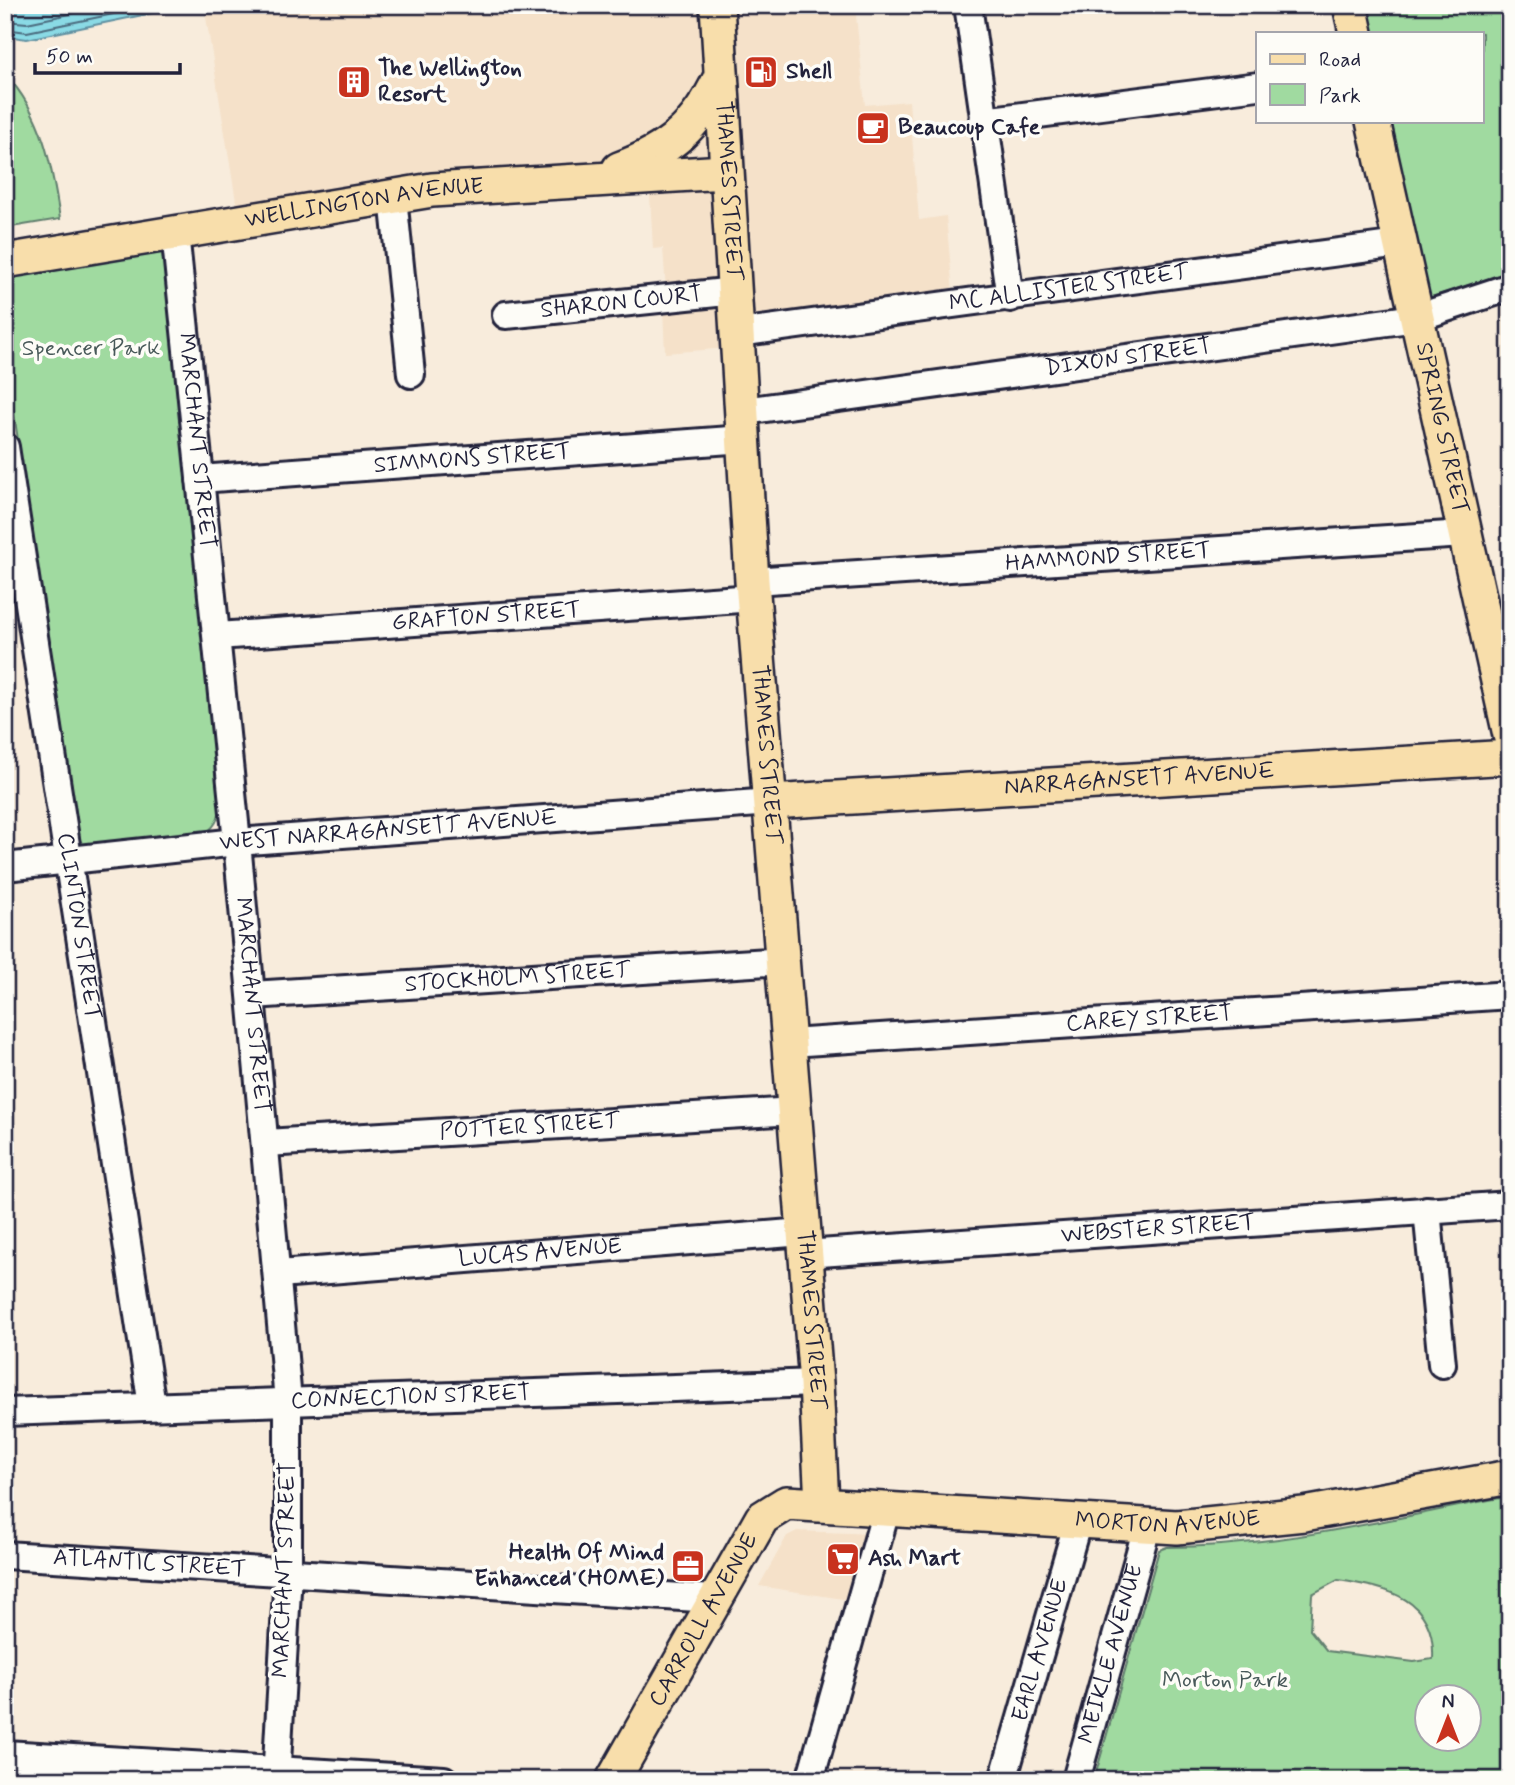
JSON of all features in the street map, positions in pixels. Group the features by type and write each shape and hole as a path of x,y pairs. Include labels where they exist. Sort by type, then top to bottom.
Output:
{"main road":[{"name":"THAMES STREET","path":"717,5 725,172 738,333 753,590 816,1383 822,1504"},
{"path":"1350,5 1356,32"},
{"path":"596,178 640,161 671,144 694,121 720,78"},
{"name":"SPRING STREET","path":"1373,122 1510,735"},
{"name":"WELLINGTON AVENUE","path":"5,261 456,188 725,172"},
{"name":"NARRAGANSETT AVENUE","path":"771,802 1510,757"},
{"name":"MORTON AVENUE","path":"822,1504 886,1511 1147,1527 1254,1521 1510,1477"},
{"name":"CARROLL AVENUE","path":"613,1780 762,1518 786,1503 822,1504"}],"street":[{"path":"968,5 1010,298"},
{"path":"983,121 1256,86"},
{"path":"393,197 411,374"},
{"name":"MARCHANT STREET","path":"174,232 252,995 279,1274 288,1402 288,1573 276,1775"},
{"name":"MC ALLISTER STREET","path":"738,333 1399,244"},
{"name":"DIXON STREET","path":"744,425 1416,318 1510,287"},
{"name":"SHARON COURT","path":"506,315 735,291"},
{"name":"SIMMONS STREET","path":"200,479 744,425"},
{"name":"CLINTON STREET","path":"5,447 152,1406"},
{"name":"HAMMOND STREET","path":"753,590 1464,534"},
{"name":"GRAFTON STREET","path":"217,636 753,590"},
{"name":"WEST NARRAGANSETT AVENUE","path":"5,867 237,842 771,802"},
{"name":"STOCKHOLM STREET","path":"252,995 784,961"},
{"name":"CAREY STREET","path":"790,1043 1510,995"},
{"name":"POTTER STREET","path":"266,1143 794,1111"},
{"name":"WEBSTER STREET","path":"804,1243 1510,1205"},
{"path":"1427,1210 1441,1364"},
{"name":"LUCAS AVENUE","path":"279,1274 804,1243"},
{"name":"CONNECTION STREET","path":"5,1412 816,1383"},
{"path":"810,1780 886,1511"},
{"name":"EARL AVENUE","path":"1003,1780 1078,1521"},
{"name":"MEIKLE AVENUE","path":"1076,1780 1147,1527"},
{"name":"ATLANTIC STREET","path":"5,1555 714,1599"},
{"path":"5,1754 276,1775 444,1780"}],"shaded area":[{"path":"204,5 855,5 865,105 909,101 919,220 946,216 953,293 729,348 665,353 663,310 666,291 663,248 653,249 650,195 457,204 387,212 242,238"},
{"path":"797,1531 876,1534 856,1601 759,1586 787,1536"}],"green space":[{"path":"1366,5 1510,5 1510,272 1429,298 1391,122 1484,122 1484,32 1372,32"},
{"path":"5,74 18,90 37,123 49,160 60,219 5,228"},
{"name":"Spencer Park","path":"167,250 221,792 220,810 214,825 205,833 84,846 80,840 5,356 5,277"},
{"name":"Morton Park","path":"1510,1496 1510,1780 1094,1780 1159,1550 1167,1547 1253,1542","holes":["1338,1580 1391,1592 1417,1609 1432,1638 1433,1659 1414,1662 1327,1651 1310,1630 1312,1594"]}],"water":[{"path":"5,5 191,5 27,39 5,36"}],"place":[{"name":"Shell","path":"761,72"},
{"name":"The Wellington Resort","path":"354,82"},
{"name":"Beaucoup Cafe","path":"873,128"},
{"name":"Ash Mart","path":"843,1559"},
{"name":"Health Of Mind Enhanced (HOME)","path":"688,1566"}]}
